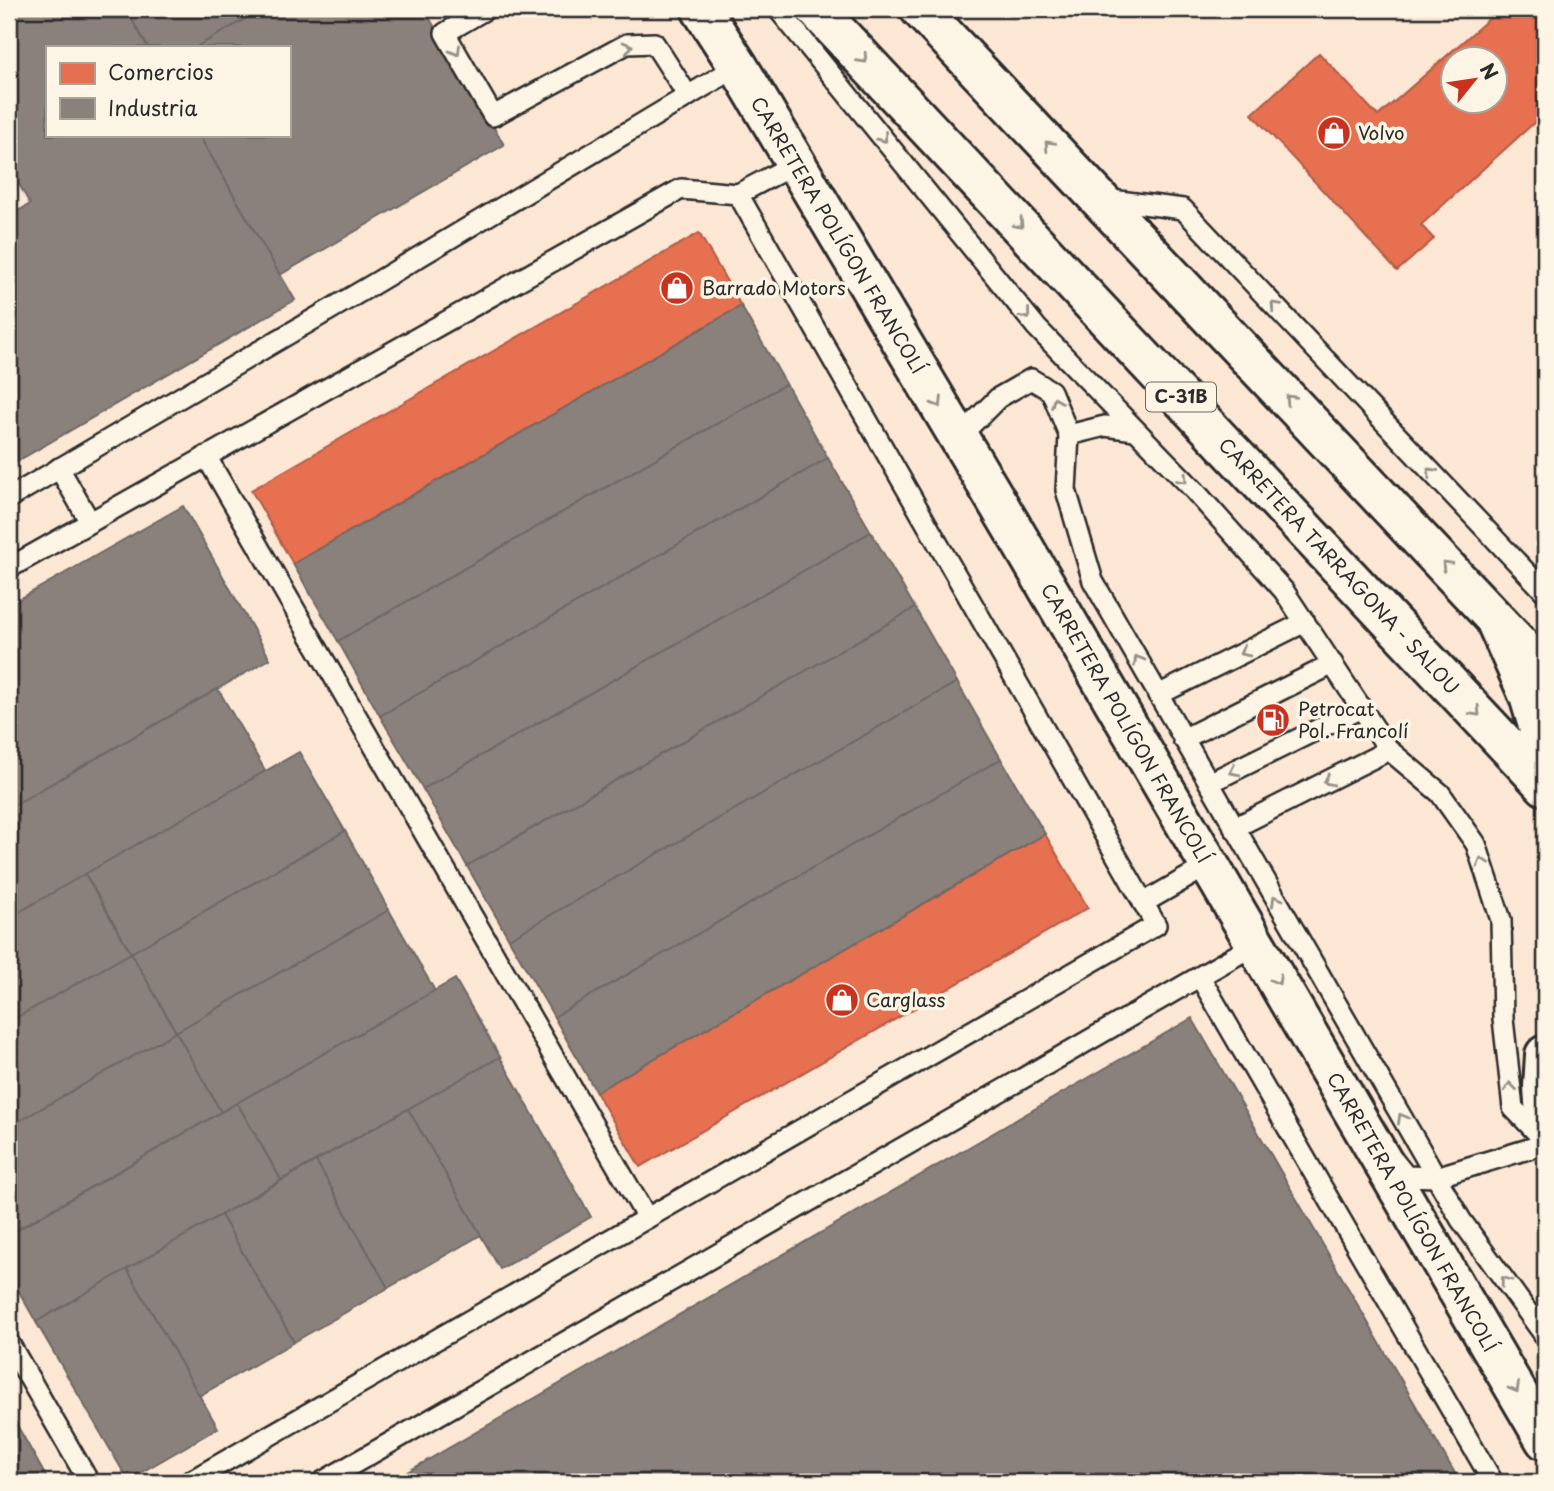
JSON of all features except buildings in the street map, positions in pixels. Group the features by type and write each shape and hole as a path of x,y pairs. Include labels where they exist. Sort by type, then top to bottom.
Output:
{"main road":[{"name":"CARRETERA POLÍGON FRANCOLÍ","path":"701,9 738,66 958,437 1545,1440"},
{"name":"CARRETERA TARRAGONA - SALOU","path":"816,9 1545,786"},
{"path":"920,9 1545,672"},
{"path":"1493,614 1529,696 1545,749"},
{"path":"1545,1055 1545,1116"}],"lane":[{"path":"486,9 445,33 493,116 626,44 654,43 688,96"},
{"path":"778,9 1037,328 1195,490 1284,592 1389,750 1440,793 1476,844 1501,920 1503,1019 1513,1108 1545,1142 1436,1177 1406,1176 1355,1115"},
{"path":"9,498 738,66"},
{"path":"9,568 681,189 738,194 795,164"},
{"path":"189,1482 1156,925 738,194"},
{"path":"1100,198 1184,209 1545,593"},
{"path":"958,437 998,398 1031,379 1051,391 1069,435 1066,490 1093,581 1461,1220 1545,1336"},
{"path":"1069,435 1105,426 1135,430"},
{"path":"206,456 647,1218"},
{"path":"59,468 90,522"},
{"path":"1158,695 1305,622"},
{"path":"1183,739 1333,664"},
{"path":"1209,783 1361,708"},
{"path":"1234,828 1389,750"},
{"path":"1143,903 1209,865"},
{"path":"322,1482 1256,944"},
{"path":"1200,976 1493,1482"},
{"path":"9,1343 89,1482"}],"shaded area":[{"path":"9,9 1545,9 1545,1482 9,1482"}],"place":[{"name":"Volvo","path":"1334,133"},
{"name":"Barrado Motors","path":"677,288"},
{"name":"Petrocat Pol. Francolí","path":"1273,720"},
{"name":"Carglass","path":"842,1000"}]}
